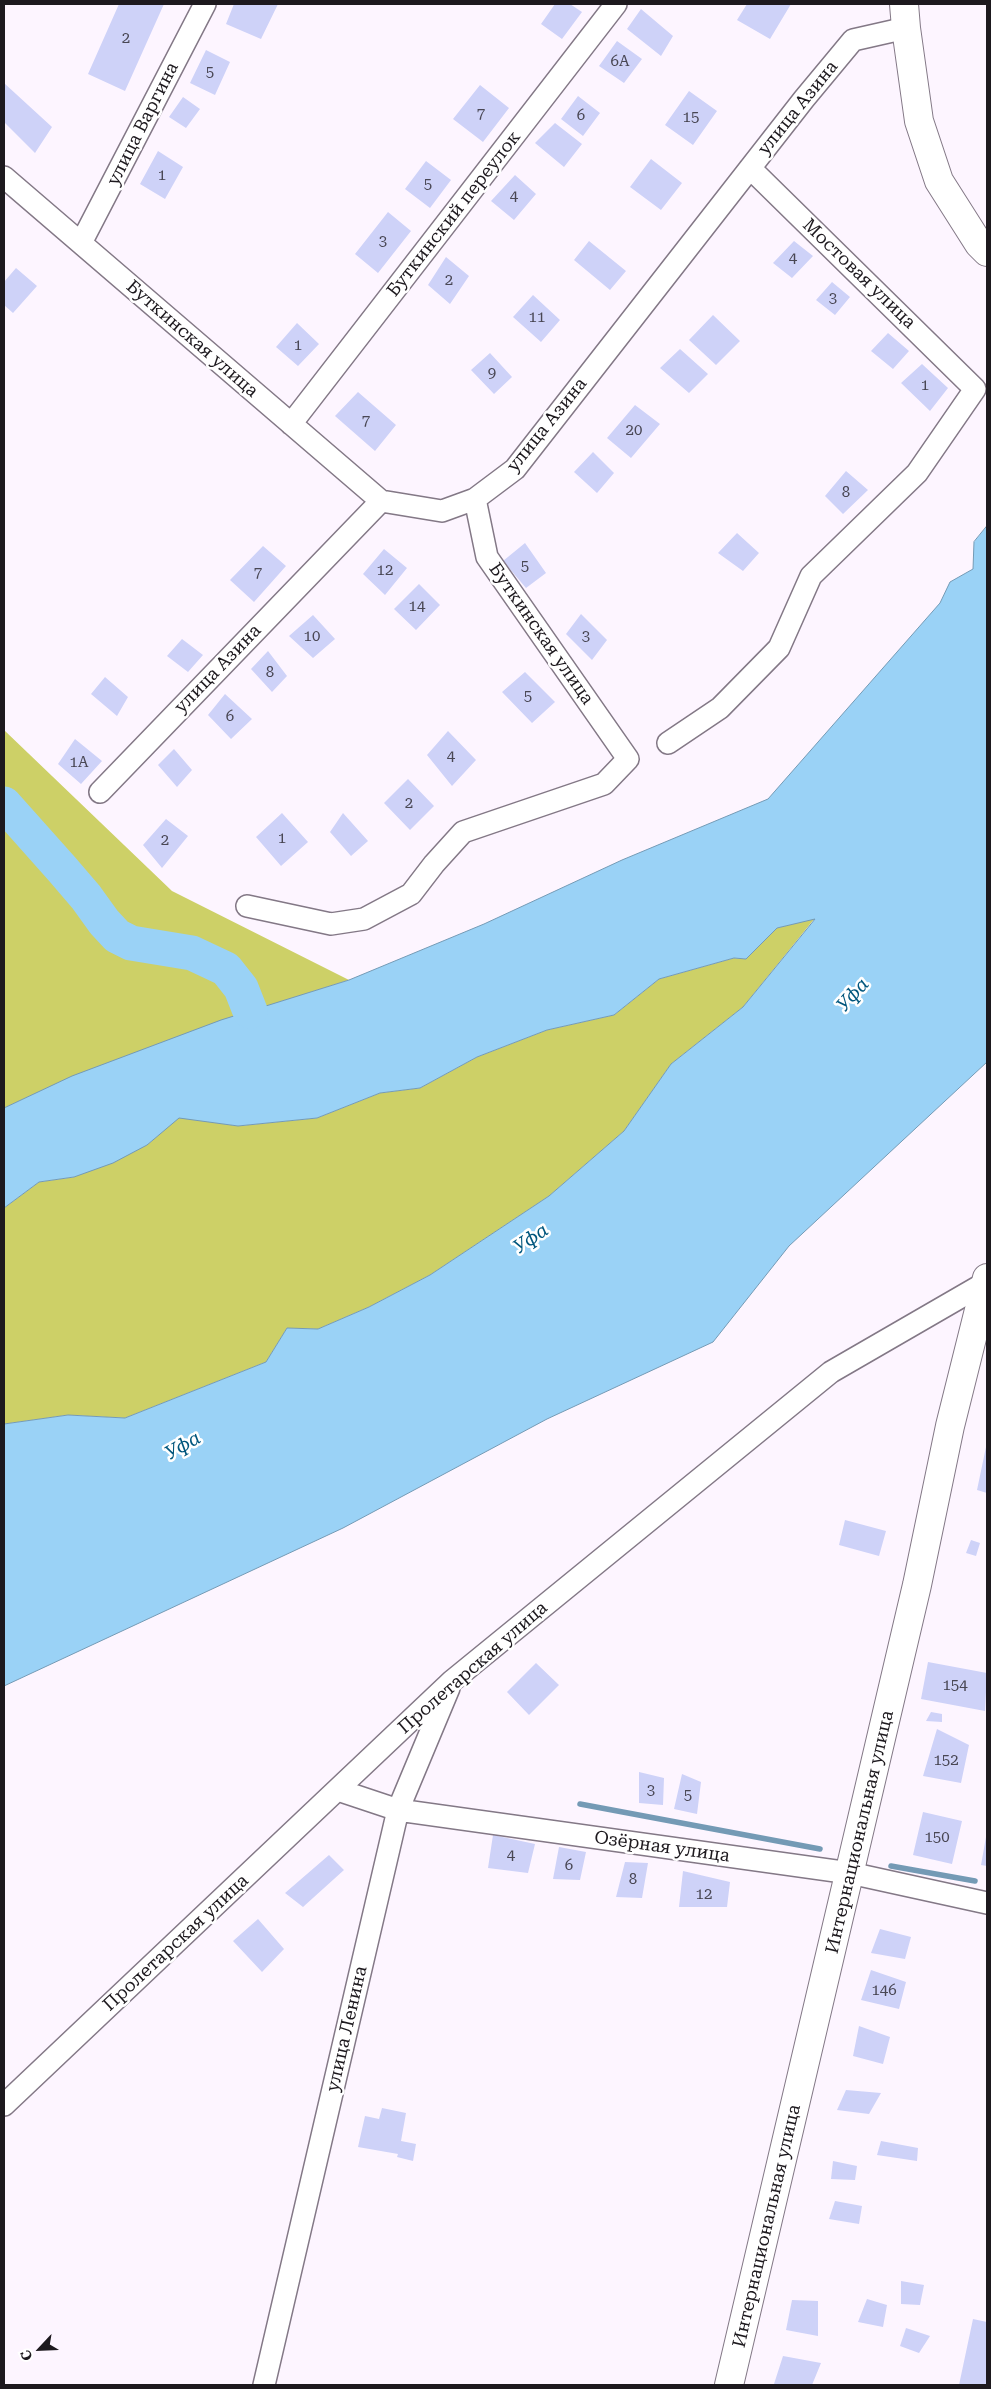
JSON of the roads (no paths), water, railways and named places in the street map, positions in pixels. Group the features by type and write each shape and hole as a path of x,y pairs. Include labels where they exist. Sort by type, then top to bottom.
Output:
{"main road":[{"path":"905,16 919,121 939,181 979,244 987,252"},
{"name":"Интернациональная улица","path":"729,2385 917,1585 950,1426 986,1281"}],"street":[{"name":"улица Варгина","path":"81,244 205,4"},
{"name":"Буткинский переулок","path":"291,424 616,4"},
{"name":"улица Азина","path":"100,792 380,501 442,511 475,499 515,469 750,168 853,40 905,16"},
{"name":"Мостовая улица","path":"668,744 720,708 779,648 811,576 917,473 975,389 968,380 750,168"},
{"name":"Буткинская улица","path":"4,177 380,501"},
{"name":"Буткинская улица","path":"247,906 331,924 364,919 411,894 434,864 464,832 604,784 628,759 487,557 475,499"},
{"name":"Пролетарская улица","path":"4,2106 452,1681 831,1372 986,1281"},
{"name":"улица Ленина","path":"264,2385 398,1810 452,1681"},
{"name":"Озёрная улица","path":"338,1790 398,1810 850,1873 987,1903"}],"water":[{"name":"Уфа","path":"987,526 987,1062 789,1246 713,1342 547,1419 343,1528 4,1686 4,1424 68,1415 125,1418 266,1362 287,1328 318,1329 369,1307 430,1275 549,1196 624,1131 671,1064 743,1007 815,919 777,928 746,959 734,958 659,979 614,1015 547,1030 477,1057 420,1088 380,1093 317,1118 238,1126 179,1118 147,1145 113,1163 74,1177 39,1182 4,1208 4,1108 72,1076 221,1020 349,980 484,924 622,860 768,799 940,603 950,582 973,569 974,542"}],"waterway":[{"path":"4,804 86,897 117,936 131,943 192,953 226,969 241,988 250,1011"},
{"path":"580,1804 820,1849"},
{"path":"891,1866 975,1881"}]}
